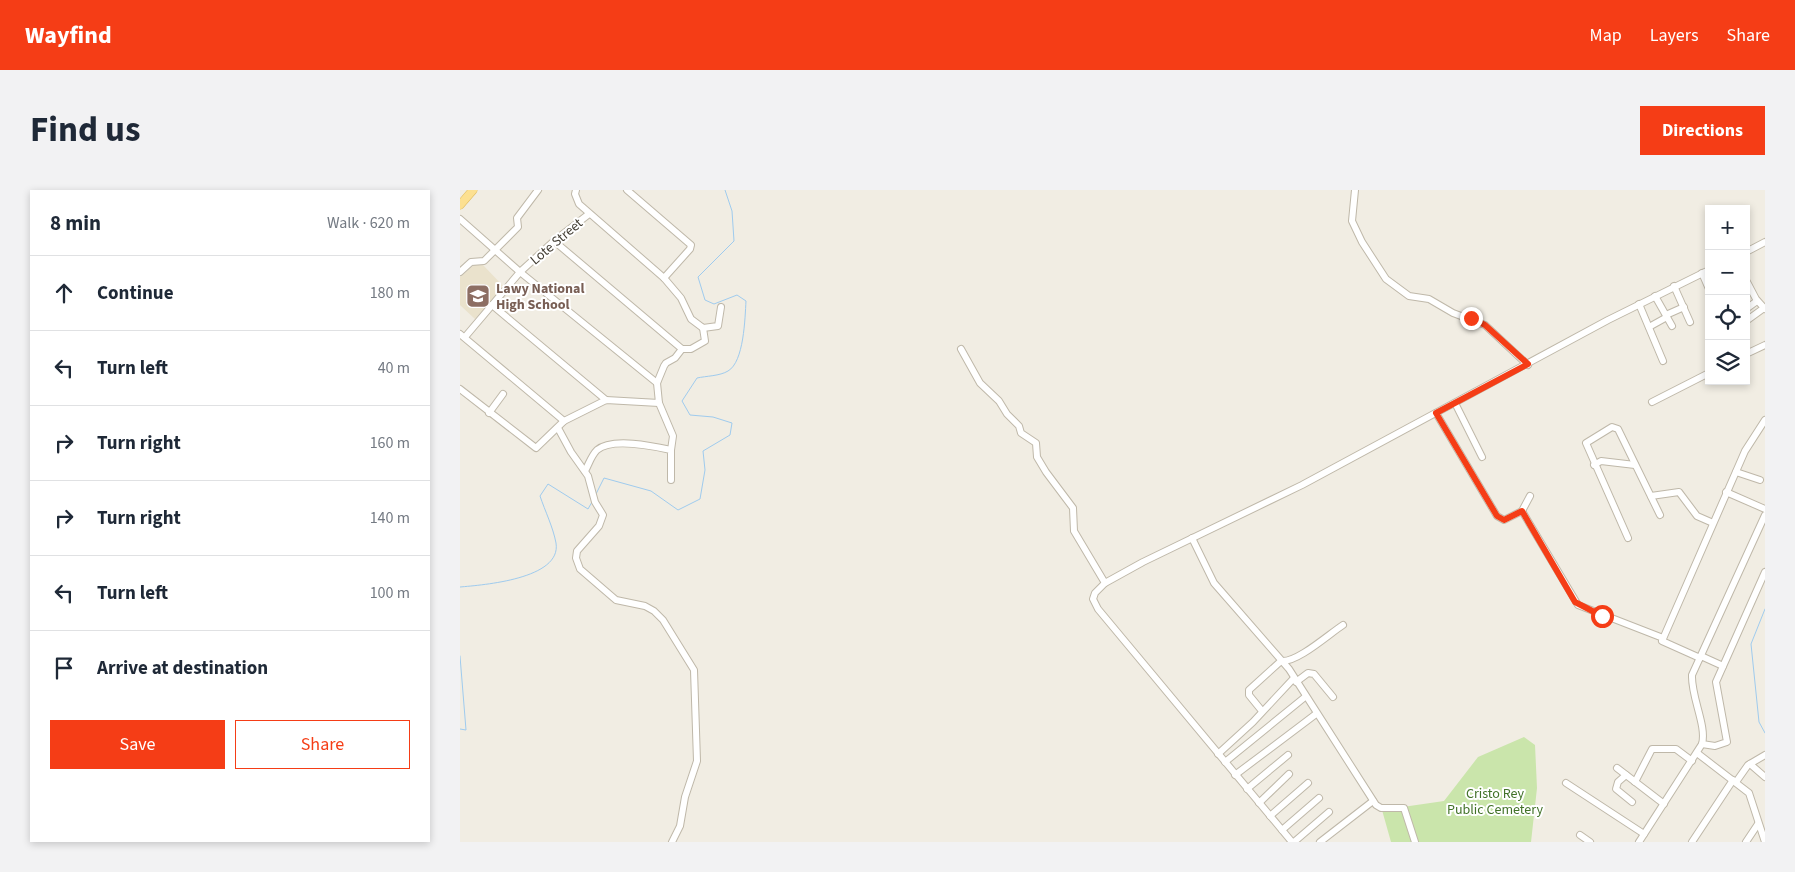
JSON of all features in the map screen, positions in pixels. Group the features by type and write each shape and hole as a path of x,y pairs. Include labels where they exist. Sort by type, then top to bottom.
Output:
{"main road":[{"path":"460,205 473,190"}],"street":[{"path":"460,272 471,262 484,261 517,229 517,218 538,190"},
{"path":"554,240 682,348 691,349 705,341 703,328 691,319 681,298 664,278 588,214 579,204 574,194 576,190"},
{"path":"628,190 691,245 690,249 664,278"},
{"path":"1355,190 1352,221 1366,248 1386,279 1409,296 1429,299 1453,313 1485,325 1528,364"},
{"name":"Lote Street","path":"462,335 492,305 520,272 554,240 588,214"},
{"path":"460,220 520,272 657,383"},
{"path":"1750,250 1765,242"},
{"path":"1329,812 1293,842 1096,607 1094,595 1105,583 1192,538 1302,485 1639,304 1705,272"},
{"path":"1702,273 1705,280"},
{"path":"1674,286 1690,322"},
{"path":"1750,288 1757,301 1764,308 1750,318"},
{"path":"1655,296 1672,326"},
{"path":"1750,306 1757,301"},
{"path":"1639,304 1664,361"},
{"path":"492,305 606,400"},
{"path":"703,328 720,324 721,307"},
{"path":"1648,327 1684,307"},
{"path":"462,335 564,421"},
{"path":"1750,352 1765,345"},
{"path":"670,480 673,436 658,403 657,383 666,363 675,358 682,348"},
{"path":"961,349 980,383 999,401 1007,414 1019,426 1022,434 1036,443 1037,457 1072,508 1074,531 1105,583"},
{"path":"1652,402 1705,376"},
{"path":"460,389 535,448 564,421 606,400 658,403"},
{"path":"489,413 504,394"},
{"path":"1455,403 1482,456"},
{"path":"1436,413 1497,516 1504,520 1522,511 1530,496"},
{"path":"1723,666 1662,642 1726,492 1765,420"},
{"path":"1628,538 1594,465 1586,443 1612,427 1618,428 1660,515"},
{"path":"558,428 571,452 585,471 595,502 603,518 599,526 577,552 576,558 580,569 616,600 646,606 654,611 663,620 694,670 697,761 685,797 679,828 672,842"},
{"path":"585,471 595,452 606,446 636,444 671,450"},
{"path":"1594,465 1600,461 1635,464"},
{"path":"1736,472 1760,480"},
{"path":"1650,496 1676,491 1697,516 1713,523"},
{"path":"1726,492 1765,509"},
{"path":"1522,511 1578,605 1663,638"},
{"path":"1639,842 1702,744 1704,736 1695,702 1692,679 1765,515"},
{"path":"1192,538 1214,583 1295,680 1316,714 1336,740 1373,801 1381,808 1404,808 1415,842"},
{"path":"1702,744 1715,746 1727,742 1716,684 1765,572"},
{"path":"1262,711 1248,692 1281,661 1285,662 1305,652 1343,625"},
{"path":"1218,754 1295,680 1308,673 1314,674 1333,697"},
{"path":"1225,762 1305,697"},
{"path":"1235,775 1316,714"},
{"path":"1635,782 1652,749 1676,749 1692,761"},
{"path":"1697,753 1749,793 1765,842"},
{"path":"1247,789 1288,754"},
{"path":"1692,842 1734,781 1750,764 1765,755"},
{"path":"1750,764 1765,777"},
{"path":"1617,768 1664,804"},
{"path":"1259,803 1289,774"},
{"path":"1626,775 1618,782 1616,789 1632,802"},
{"path":"1270,816 1308,783"},
{"path":"1566,783 1644,834"},
{"path":"1282,830 1319,798"},
{"path":"1320,842 1373,801"},
{"path":"1746,842 1758,824"},
{"path":"1580,835 1590,842"}],"shaded area":[{"name":"Lawy National High School","path":"474,265 483,265 504,287 475,319 460,305 460,277"}],"green space":[{"name":"Cristo Rey Public Cemetery","path":"1524,737 1535,745 1537,788 1531,842 1391,842 1382,810 1444,801 1478,757"}],"waterway":[{"path":"596,494 604,478 651,491 678,510 700,499 705,470 703,451 730,435 732,423 713,417 690,415 682,401 697,378 721,374 733,366 743,339 746,301 737,295 714,304 705,300 698,277 734,241 732,211 725,190"},
{"path":"460,587 519,578 547,565 555,555 556,543 540,496 548,484 588,509 592,502"},
{"path":"1765,609 1751,644 1759,722 1765,733"},
{"path":"460,656 466,730 460,729"}],"place":[{"name":"Lawy National High School","path":"478,296"}],"route":[{"path":"1471,318 1485,325 1528,364 1436,413 1500,520 1504,520 1522,511 1575,602 1602,616"}]}
